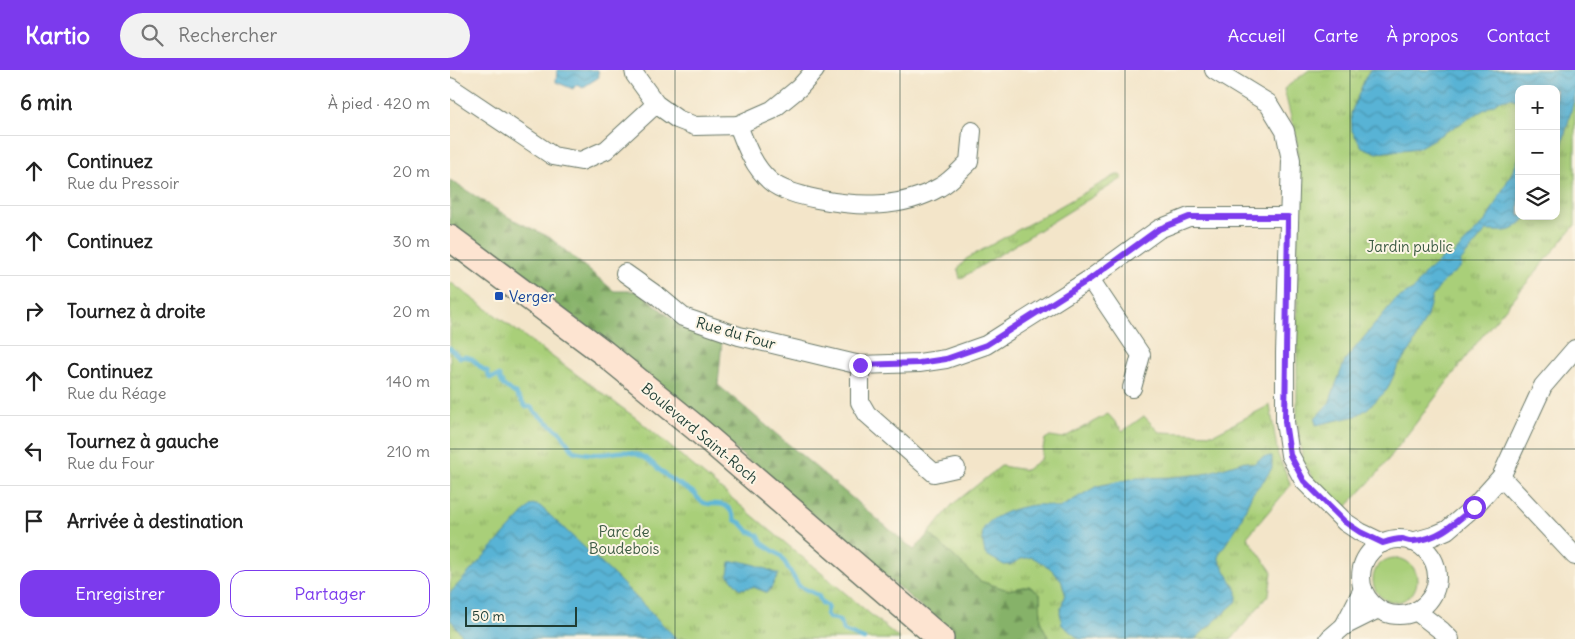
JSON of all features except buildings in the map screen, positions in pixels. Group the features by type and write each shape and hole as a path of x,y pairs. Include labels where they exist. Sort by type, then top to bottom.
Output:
{"main road":[{"name":"Boulevard Saint-Roch","path":"450,238 604,352 941,639"}],"street":[{"path":"634,70 656,104 678,119 695,126 738,125 772,110 799,88 815,70"},
{"path":"1214,70 1268,103 1285,131 1291,160 1288,217 1285,422 1290,455 1304,481 1345,522 1383,543"},
{"path":"450,87 553,156 581,161 606,150 656,104"},
{"path":"738,125 752,160 771,183 797,195 845,204 887,205 914,199 941,187 969,162 972,131"},
{"name":"Rue du Four","path":"625,273 683,317 739,336 860,365 919,363 946,359 986,345 1090,279 1159,229 1189,217 1288,217"},
{"path":"1090,279 1141,355 1132,388"},
{"path":"1412,542 1447,530 1474,507 1501,477 1543,386 1575,349"},
{"path":"860,365 860,402 867,414 934,473 956,468"},
{"path":"1501,477 1571,546"},
{"path":"1345,522 1366,558"},
{"path":"1434,563 1447,530"},
{"path":"1402,539 1412,542 1429,554 1434,563 1436,580 1431,597 1425,605 1416,611 1396,615 1387,613 1369,600 1363,589 1361,579 1362,568 1366,558 1373,549 1383,543 1402,539"},
{"path":"1344,626 1363,589"},
{"path":"1431,597 1446,635"},
{"path":"1329,639 1344,626 1378,608"},
{"path":"1416,611 1446,635"}],"green space":[{"name":"Jardin public","path":"1309,70 1575,70 1575,225 1479,340 1378,473 1344,509 1320,489 1303,462 1297,421 1297,142 1284,89"},
{"path":"1116,175 1120,175 1123,178 960,279 958,269 966,259"},
{"path":"450,180 510,218 549,237 614,291 638,291 681,326 722,341 718,385 914,550 929,533 980,581 1008,590 1029,586 1040,594 1041,623 1049,639 958,639 873,565 612,346 450,225"},
{"name":"Parc de Boudebois","path":"450,282 636,418 900,639 450,639"},
{"path":"1270,405 1278,455 1291,485 1247,537 1272,572 1269,594 1232,639 1049,639 1041,623 1040,594 1029,586 1008,590 980,581 929,533 953,504 1001,466 1026,470 1041,459 1045,439 1050,436 1063,438 1108,414 1123,431 1144,416 1159,432 1214,434"},
{"path":"1399,558 1411,564 1416,571 1416,589 1411,596 1404,601 1391,602 1383,599 1376,592 1373,576 1376,568 1383,561"}],"water":[{"path":"557,70 598,70 599,77 582,88 576,85 573,89 556,82"},
{"path":"1370,70 1575,70 1575,96 1560,153 1560,85 1515,85 1515,100 1511,98 1501,100 1418,148 1377,153 1362,147 1352,131 1351,113"},
{"path":"1515,167 1515,220 1524,220 1513,229 1486,231 1460,262 1462,266 1443,282 1432,297 1427,316 1411,349 1398,366 1387,390 1367,409 1356,416 1316,425 1315,418 1329,403 1345,360 1395,300 1414,289 1425,273 1449,253 1452,256 1487,219"},
{"path":"1272,456 1272,468 1252,494 1239,524 1219,554 1219,560 1237,591 1237,601 1195,639 1079,639 1062,625 1060,612 1065,593 1061,580 1050,568 1032,557 1021,559 1010,565 1004,565 985,554 982,539 983,530 993,519 1010,511 1037,505 1059,508 1097,486 1136,478 1203,474 1245,461 1253,464 1263,457"},
{"path":"532,504 540,506 617,578 677,639 465,639 450,619 450,593"},
{"path":"740,561 779,574 768,593 753,587 740,589 728,575 730,562"}],"waterway":[{"path":"450,348 459,357 472,359 487,371 490,378 499,376 503,385 516,394 526,407 531,407 561,433 573,451 593,454 627,452 641,456 671,479 693,492 702,502 727,507 735,520 741,523 748,531 758,535 762,543 781,556 799,586 818,595 822,603 828,606 826,614 829,618 838,620 844,631 864,639"}],"place":[{"name":"Verger","path":"499,296"}],"route":[{"path":"860,365 897,365 946,359 986,345 1090,279 1159,229 1189,217 1288,217 1285,422 1290,455 1304,481 1345,522 1383,543 1402,539 1412,542 1433,536 1447,530 1474,507"}]}
